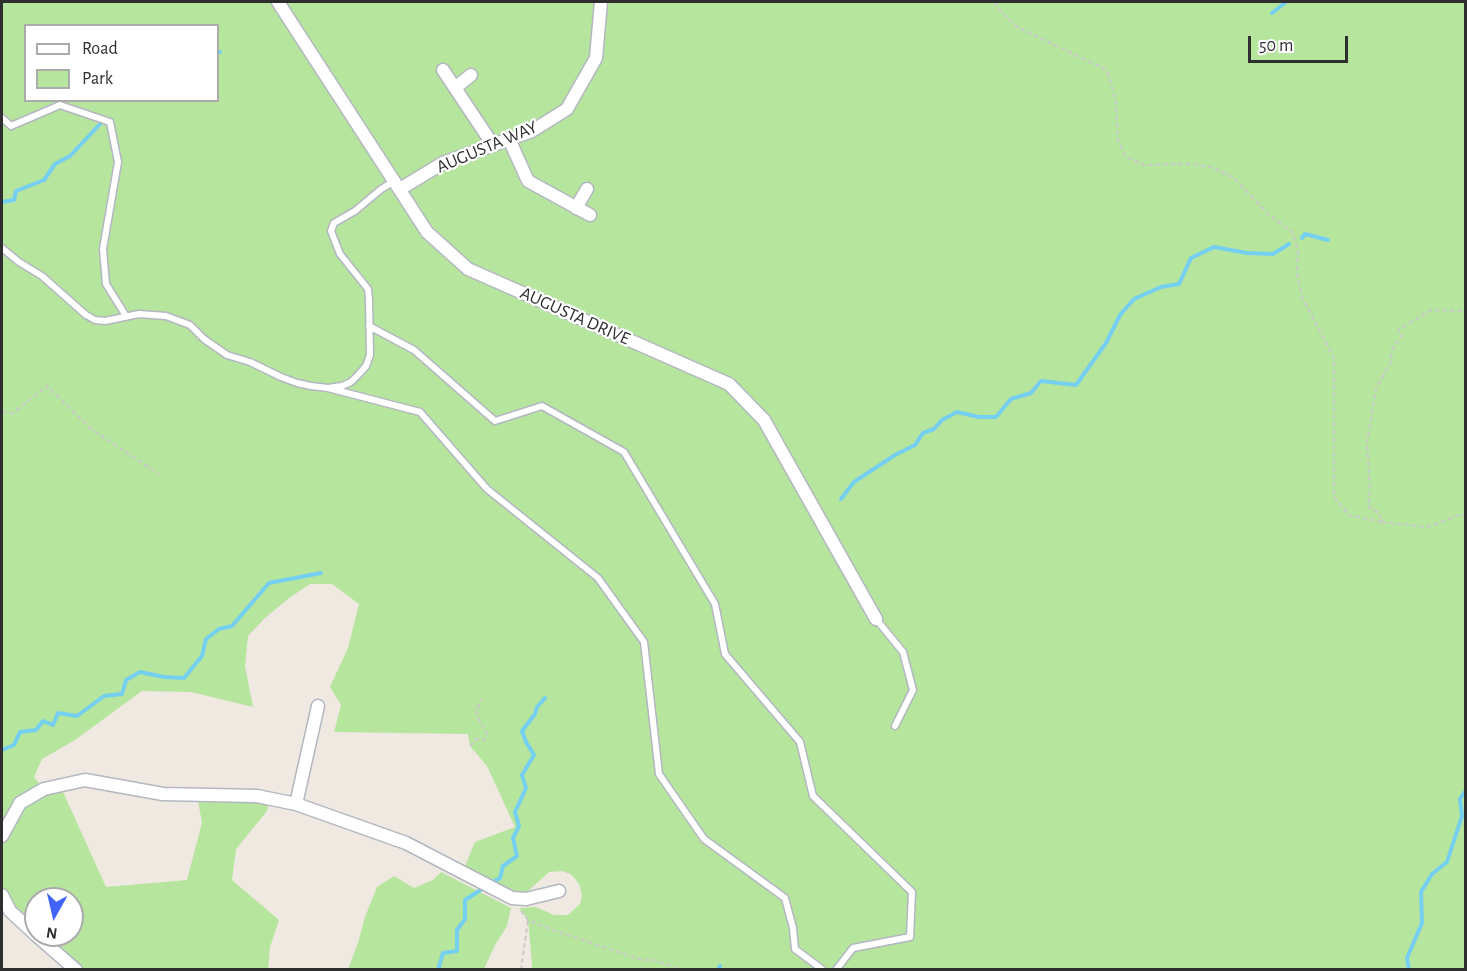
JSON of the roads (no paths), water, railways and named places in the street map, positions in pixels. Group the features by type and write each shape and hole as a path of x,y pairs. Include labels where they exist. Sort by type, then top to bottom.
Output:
{"street":[{"name":"AUGUSTA DRIVE","path":"278,2 427,232 468,269 729,384 764,420 876,619"},
{"name":"AUGUSTA WAY","path":"397,185 443,163 532,131 567,109 596,58 601,2"},
{"path":"443,70 493,145"},
{"path":"455,87 471,75"},
{"path":"509,140 528,181 590,215"},
{"path":"576,208 587,189"},
{"path":"296,804 318,706"},
{"path":"2,836 20,802 44,789 85,780 163,794 257,796 296,804 406,843 518,898 526,899 559,891"},
{"path":"2,895 10,910 24,923"},
{"path":"50,947 76,969"}],"lane":[{"path":"2,118 11,126 60,105 110,122 118,162 103,249 106,284 126,316"},
{"path":"328,388 342,386 351,381 366,366 370,355 368,289 340,255 331,231 334,223 355,211 380,190 397,185"},
{"path":"2,248 42,276 86,315 96,320 105,321 126,316 153,314 166,316 190,325 204,339 227,355 250,362 297,383 328,388 420,412 487,489 598,578 644,642 659,774 704,839 785,898 793,928 795,949 823,969"},
{"path":"369,326 414,350 495,421 542,406 624,452 716,604 725,654 800,742 813,796 912,892 910,937 853,948 836,969"},
{"path":"876,619 903,652 914,690 895,726"}],"waterway":[{"path":"1272,13 1286,2"},
{"path":"2,202 14,200 16,191 44,180 55,164 70,156 101,123"},
{"path":"1302,238 1305,234 1328,240"},
{"path":"841,499 854,482 895,455 915,445 923,433 934,429 942,420 957,412 979,417 996,417 1011,399 1031,393 1041,381 1076,385 1106,343 1120,315 1134,299 1161,287 1179,284 1191,258 1214,247 1247,253 1273,254 1289,244"},
{"path":"2,750 14,745 20,732 36,730 43,721 53,725 58,713 77,716 104,696 122,694 126,680 140,672 184,678 202,656 206,639 219,629 232,626 269,583 321,573"},
{"path":"491,883 500,878 503,866 517,856 513,838 519,826 515,812 526,788 522,775 534,755 522,731 545,698"},
{"path":"1409,970 1407,958 1422,923 1421,892 1432,874 1447,862 1462,816 1460,799 1466,790"},
{"path":"438,970 443,953 457,951 457,930 465,919 465,900 485,887"},
{"path":"718,970 720,966"}]}
